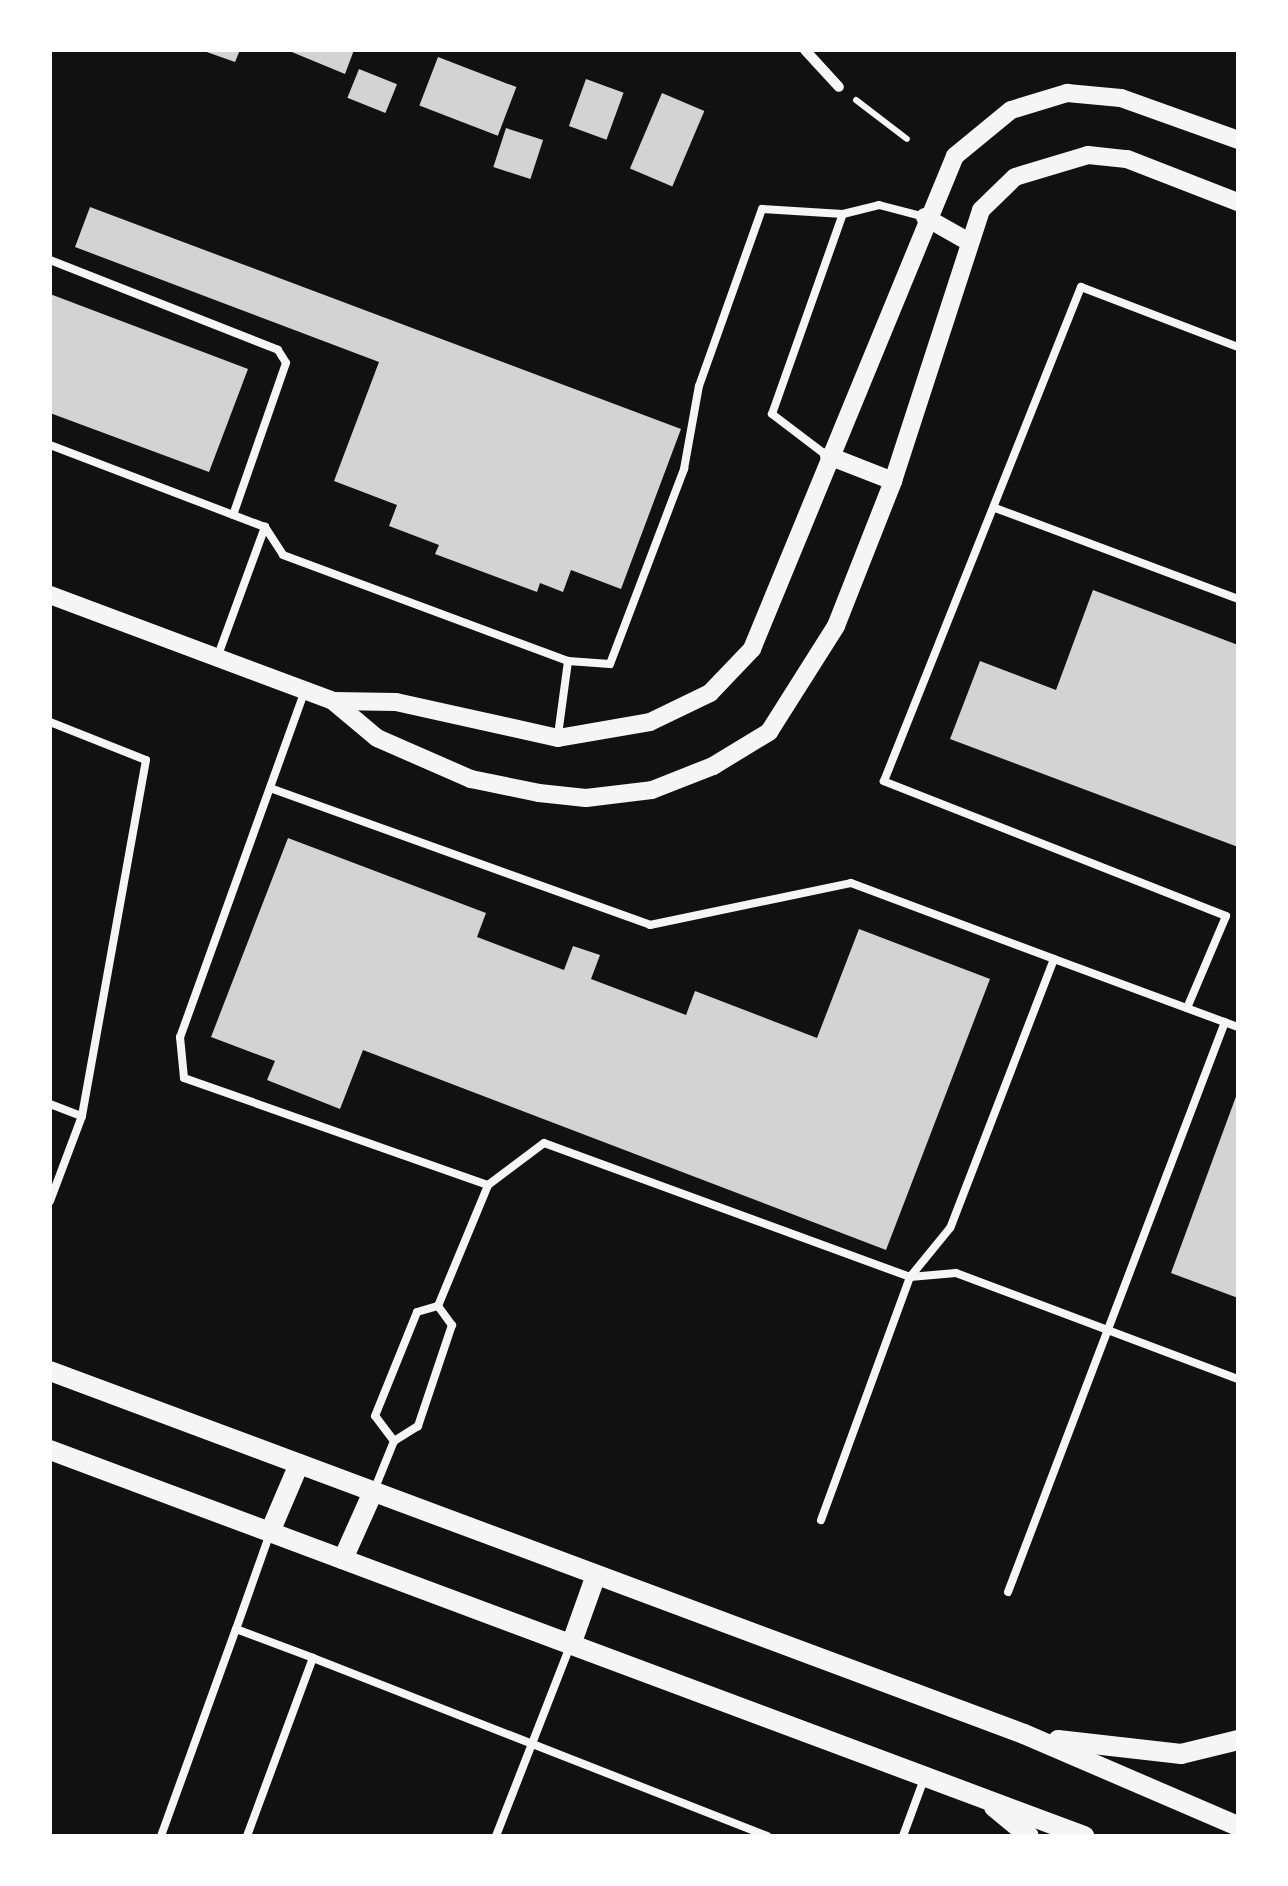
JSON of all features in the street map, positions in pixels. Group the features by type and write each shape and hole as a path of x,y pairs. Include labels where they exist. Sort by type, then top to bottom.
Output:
{"main road":[{"path":"50,1371 1024,1734 1238,1826"},
{"path":"50,1450 1084,1836"},
{"path":"270,1532 299,1464"},
{"path":"343,1559 374,1492"},
{"path":"572,1642 596,1575"},
{"path":"1024,1734 1166,1754 1238,1740"},
{"path":"980,1796 1028,1836"}],"street":[{"path":"806,50 838,87"},
{"path":"50,595 332,701 396,702 558,738 650,722 710,693 752,649 925,217 955,156 1010,110 1067,93 1121,98 1238,140"},
{"path":"332,701 377,738 470,778 586,798 652,790 712,766 768,732 836,626 893,481 981,210 1015,177 1088,155 1127,159 1238,202"},
{"path":"925,217 969,242"},
{"path":"828,456 893,481"}],"lane":[{"path":"50,445 265,526 283,555 568,660 610,664 684,469 700,386 762,209 843,214 879,205 925,217"},
{"path":"828,456 772,414 843,214"},
{"path":"50,260 278,350 286,364 233,515"},
{"path":"1187,1008 1226,916 884,781 1081,288 1238,346"},
{"path":"995,508 1238,599"},
{"path":"217,658 265,526"},
{"path":"558,738 568,660"},
{"path":"304,692 180,1038 184,1078 488,1185"},
{"path":"50,722 146,760 82,1116 50,1200"},
{"path":"270,788 650,924 851,883 1238,1027"},
{"path":"821,1520 910,1277 950,1228 1054,958"},
{"path":"1008,1592 1225,1022"},
{"path":"50,1104 82,1116"},
{"path":"438,1306 488,1185 544,1143 910,1277 956,1273 1238,1378"},
{"path":"394,1441 376,1416 417,1312 438,1306"},
{"path":"374,1492 394,1441 418,1426 452,1326 438,1306"},
{"path":"161,1836 270,1532"},
{"path":"236,1629 767,1836"},
{"path":"496,1836 572,1642"},
{"path":"247,1836 313,1658"},
{"path":"903,1836 926,1775"}],"path":[{"path":"838,87 907,139"}],"building":[{"path":"201,50 240,50 235,62"},
{"path":"287,50 354,50 345,74"},
{"path":"438,57 516,87 498,136 419,106"},
{"path":"359,69 397,84 385,113 347,98"},
{"path":"586,79 624,93 606,140 569,126"},
{"path":"662,93 704,111 672,186 630,168"},
{"path":"506,128 543,140 530,179 493,167"},
{"path":"90,207 681,429 621,589 571,570 563,592 540,583 537,592 435,554 439,545 389,526 397,505 334,481 379,362 75,247"},
{"path":"50,294 248,369 209,472 50,413"},
{"path":"1093,590 1238,645 1238,847 950,739 980,661 1056,690"},
{"path":"288,838 486,913 477,937 564,970 573,946 600,955 591,979 686,1015 695,991 817,1038 859,929 990,979 886,1250 363,1050 340,1109 267,1080 275,1061 211,1037"},
{"path":"1238,1091 1238,1298 1171,1273"}]}
